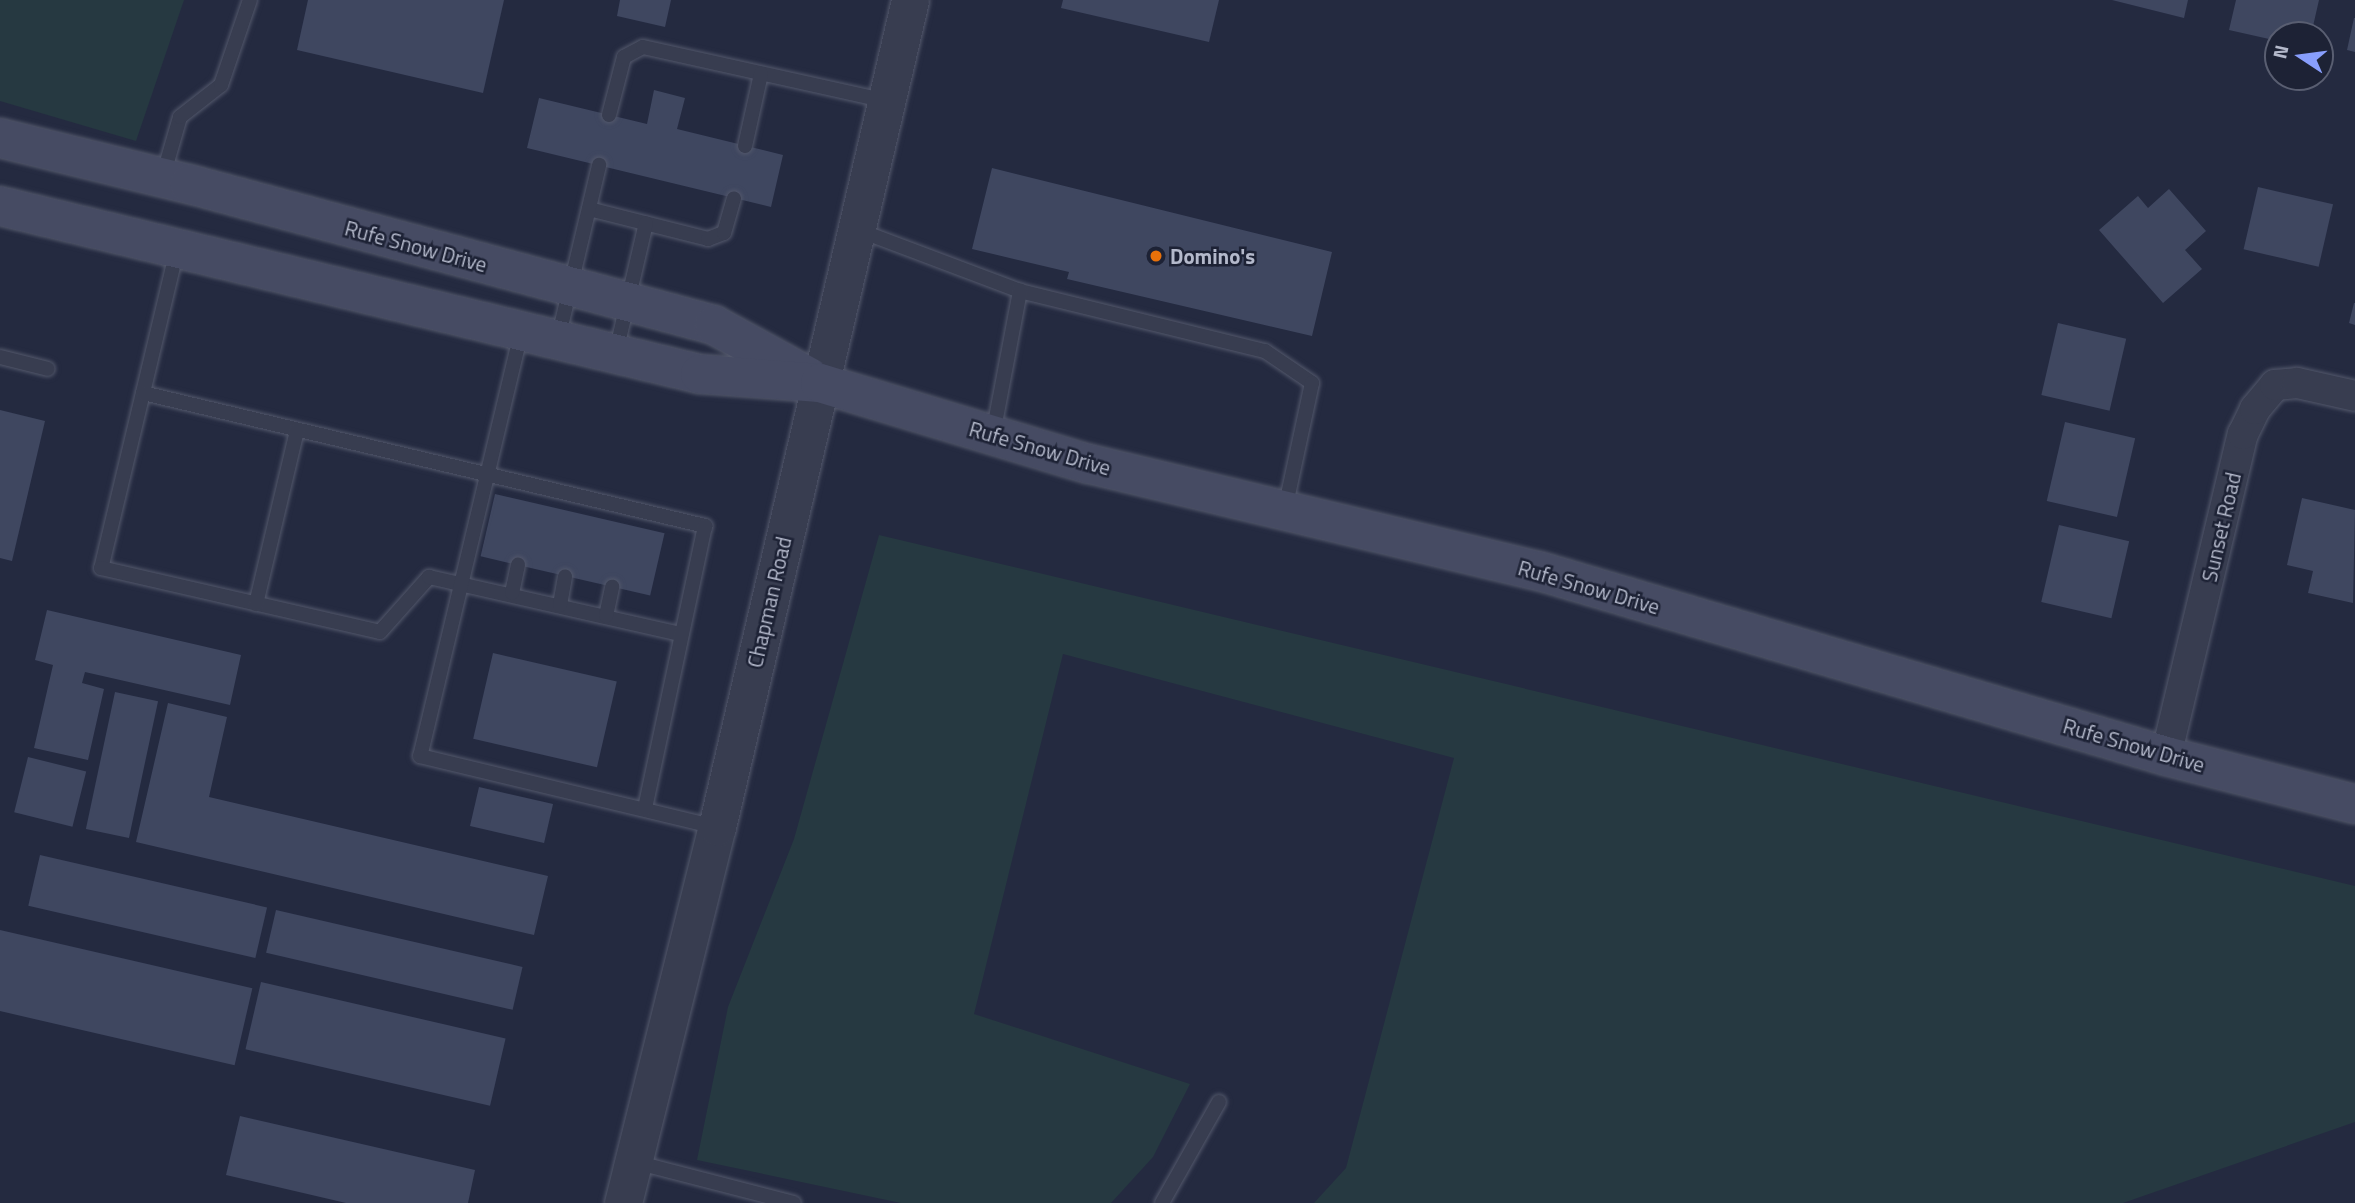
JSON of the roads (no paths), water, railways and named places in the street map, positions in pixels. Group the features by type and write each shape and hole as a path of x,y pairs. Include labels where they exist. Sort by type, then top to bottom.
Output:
{"main road":[{"name":"Rufe Snow Drive","path":"0,138 163,177 714,325 820,383 1089,464 1539,571 2165,756 2355,804"},
{"name":"Rufe Snow Drive","path":"0,206 700,374 820,383"}],"street":[{"name":"Chapman Road","path":"623,1203 717,827 910,0"},
{"name":"Sunset Road","path":"2165,756 2243,434 2255,409 2275,385 2297,383 2355,396"}],"lane":[{"path":"163,177 180,117 222,85 250,0"},
{"path":"609,115 624,57 643,47 886,101"},
{"path":"745,146 761,74"},
{"path":"558,340 599,166"},
{"path":"589,209 708,239 724,233 734,198"},
{"path":"615,354 646,223"},
{"path":"856,230 1020,291 1265,351 1312,383 1285,509"},
{"path":"177,248 100,568 380,632 429,577 464,582 680,634"},
{"path":"993,435 1020,291"},
{"path":"522,331 464,582 420,756 717,827"},
{"path":"0,357 48,369"},
{"path":"143,393 705,526 645,809"},
{"path":"256,604 297,430"},
{"path":"532,502 535,486"},
{"path":"578,513 582,498"},
{"path":"625,524 628,508"},
{"path":"512,593 518,565"},
{"path":"560,605 565,576"},
{"path":"606,616 612,587"},
{"path":"1162,1203 1219,1102"},
{"path":"634,1161 794,1203"}],"place":[{"name":"Domino's","path":"1156,256"}]}
